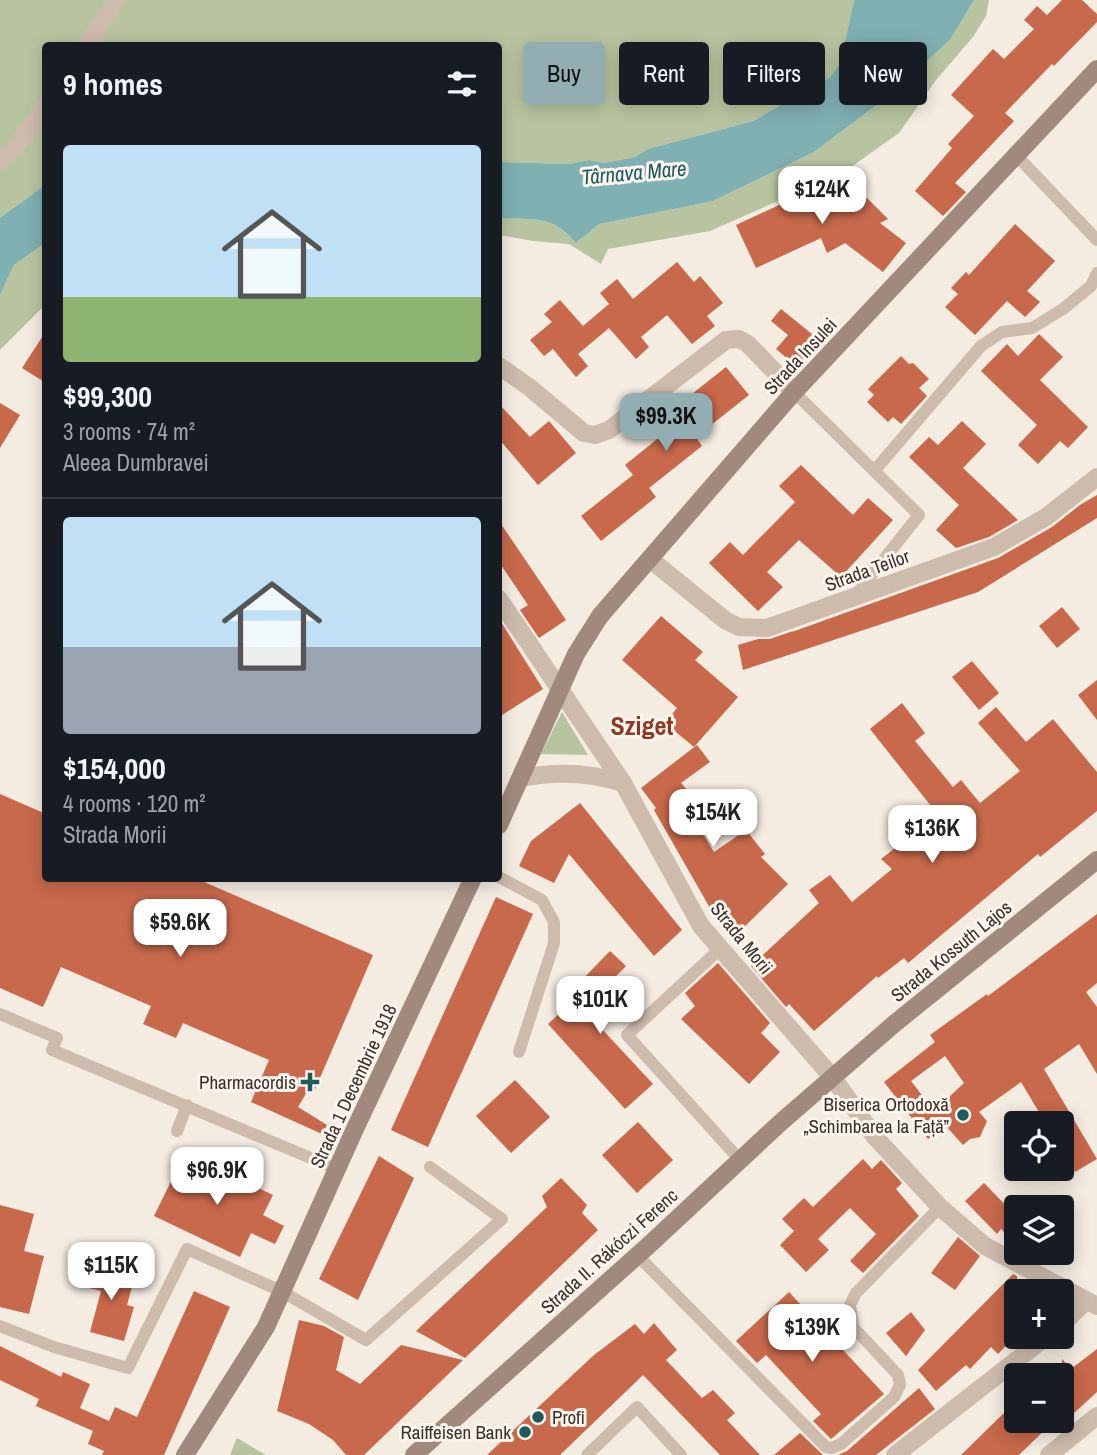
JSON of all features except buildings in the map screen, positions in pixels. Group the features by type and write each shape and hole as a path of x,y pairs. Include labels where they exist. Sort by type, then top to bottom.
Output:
{"main road":[{"name":"Strada Insulei","path":"559,690 588,632 794,392 1096,73"},
{"path":"502,819 559,690"},
{"name":"Strada Kossuth Lajos","path":"833,1078 894,1024 1097,860"},
{"name":"Strada 1 Decembrie 1918","path":"185,1455 266,1327 471,882"},
{"name":"Strada II. Rákóczi Ferenc","path":"414,1455 833,1078"}],"street":[{"path":"89,42 117,0"},
{"path":"0,161 17,146 42,110"},
{"path":"502,368 584,433 595,435 609,430 726,340 739,339 748,344 794,392"},
{"name":"Strada Teilor","path":"651,559 725,620 739,627 767,628 994,548 1046,517 1097,477"},
{"name":"Strada Morii","path":"502,604 623,783 701,926 833,1078 875,1137 940,1207 985,1246 1092,1303"},
{"path":"521,778 539,774 582,773 623,783"},
{"path":"1074,1316 1092,1303"},
{"path":"895,1455 1031,1349"},
{"path":"1049,1455 1097,1416"}],"lane":[{"path":"1016,155 1097,240"},
{"path":"875,470 981,346 1002,332 1032,328 1063,309 1091,286 1097,272"},
{"path":"794,392 919,515 854,597"},
{"path":"502,879 542,900 554,922 554,943 519,1052"},
{"path":"721,948 627,1035 740,1160"},
{"path":"0,1014 57,1038 52,1050 337,1169"},
{"path":"177,1131 187,1105"},
{"path":"0,1326 54,1347 128,1368 187,1249 281,1292 366,1340 502,1219 430,1167"},
{"path":"637,1255 826,1447 832,1448 841,1444 894,1397 900,1385 898,1375 853,1327 850,1306 856,1293 940,1207"},
{"path":"587,1455 637,1406 681,1455"}],"green space":[{"path":"0,0 854,0 845,42 839,42 839,65 830,77 825,80 825,42 723,42 723,105 781,105 753,121 648,149 635,157 604,163 589,160 569,164 502,162 502,42 42,42 42,187 0,218"},
{"path":"974,0 989,0 986,16 973,37 927,93 927,61 950,40"},
{"path":"877,105 919,105 899,133 844,172 710,231 608,249 601,264 569,244 502,236 502,218 542,220 559,227 576,243 599,224 713,201 814,152"},
{"path":"42,245 42,308 0,350 0,295 14,265"},
{"path":"562,712 588,755 541,754"},
{"path":"237,1438 266,1455 230,1455"}],"water":[{"path":"854,0 974,0 950,40 927,61 927,42 845,42"},
{"name":"Târnava Mare","path":"839,65 839,105 877,105 814,152 713,201 599,224 576,243 559,227 542,220 502,218 502,162 569,164 589,160 604,163 635,157 648,149 753,121 781,105 825,105 825,80"},
{"path":"42,187 42,245 14,265 0,295 0,218"}],"place":[{"name":"Pharmacordis","path":"310,1082"},
{"name":"Biserica Ortodoxă „Schimbarea la Față”","path":"963,1115"},
{"name":"Profi","path":"538,1417"},
{"name":"Raiffeisen Bank","path":"525,1432"}],"district":[{"name":"Sziget","path":"642,726"}]}
